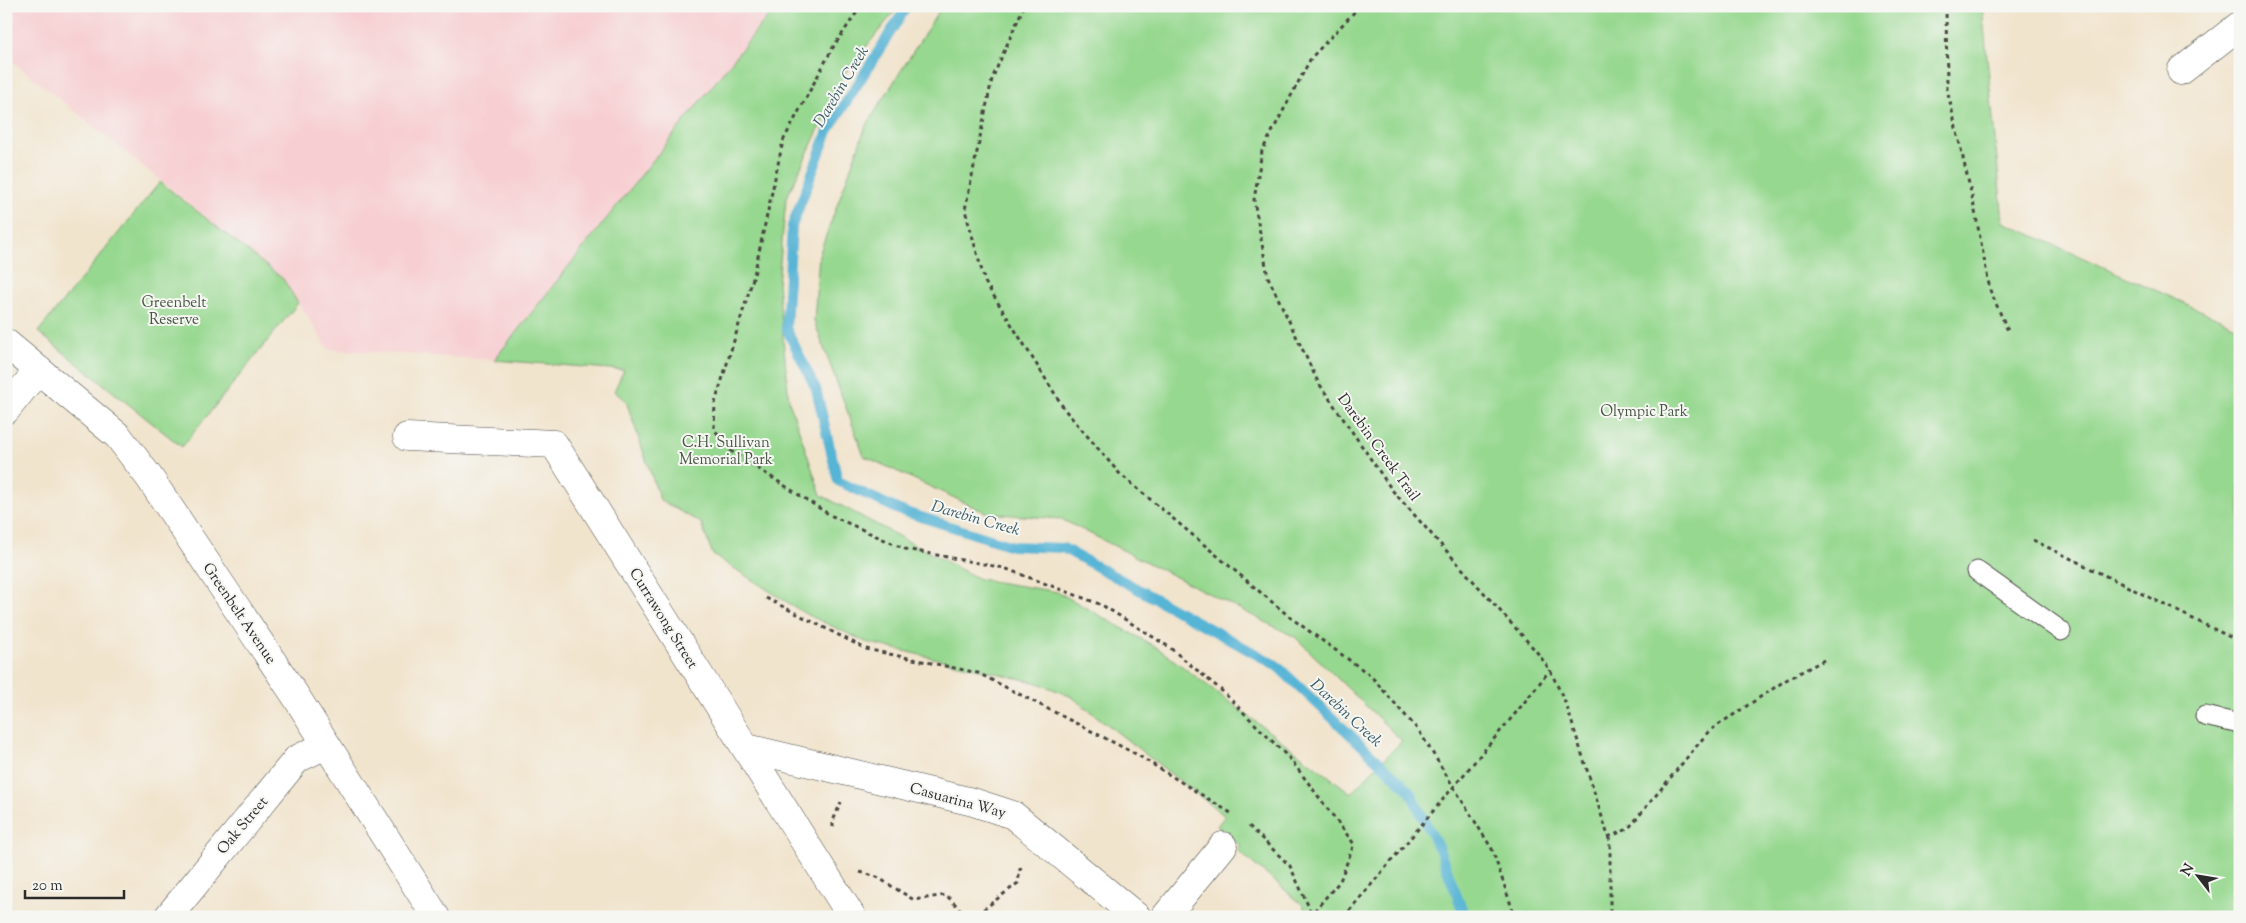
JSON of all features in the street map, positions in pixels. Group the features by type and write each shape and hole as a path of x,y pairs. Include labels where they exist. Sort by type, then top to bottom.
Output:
{"street":[{"path":"2181,71 2240,24"},
{"name":"Greenbelt Avenue","path":"6,343 118,436 154,485 326,744 436,917"},
{"path":"6,410 38,370"},
{"name":"Currawong Street","path":"407,437 554,444 852,917"},
{"name":"Oak Street","path":"168,917 297,759 326,744"},
{"name":"Casuarina Way","path":"747,748 972,802 1013,815 1137,917"},
{"path":"1165,917 1223,846"}],"lane":[{"path":"1977,571 2061,631"},
{"path":"2205,716 2240,724"}],"path":[{"path":"861,6 832,49 783,141 754,275 715,404 714,430 732,451 830,515 905,549 1004,568 1102,605 1170,647 1221,690 1291,760 1354,844 1340,881 1310,915 1290,866 1244,821"},
{"path":"1024,6 992,79 965,210 985,282 1065,410 1119,473 1291,618 1370,675 1419,731 1492,849 1515,917"},
{"name":"Darebin Creek Trail","path":"1360,6 1311,58 1262,151 1254,200 1268,277 1318,382 1392,490 1536,651 1550,670 1566,704 1610,842 1610,917"},
{"path":"1946,6 1946,89 1973,201 1990,290 2009,334"},
{"path":"2033,540 2240,642"},
{"path":"766,598 866,649 978,673 1136,754 1236,816"},
{"path":"1608,837 1628,829 1709,732 1786,680 1826,659"},
{"path":"1344,917 1550,670"},
{"path":"834,833 833,821 853,774"},
{"path":"980,917 984,909 1018,883 1020,869 1031,862 1044,840"},
{"path":"851,870 876,877 914,900 946,895 961,910 964,917"}],"shaded area":[{"path":"6,6 776,6 494,360 328,349 283,279 6,56"}],"green space":[{"name":"Olympic Park","path":"776,6 899,6 845,73 786,199 778,284 789,401 821,495 979,579 1058,592 1159,649 1351,793 1402,741 1295,637 1061,519 987,513 864,456 814,321 819,255 866,126 942,6 1982,6 2003,222 2240,328 2240,917 1308,917 1303,905 1238,851 1241,846 1217,826 1225,816 1072,697 1038,683 866,642 804,613 713,555 701,523 660,500 626,401 614,391 624,370 494,360"},
{"name":"Greenbelt Reserve","path":"160,182 283,279 298,303 182,447 38,332"}],"waterway":[{"name":"Darebin Creek","path":"907,6 828,131 792,226 786,328 816,389 838,481 899,510 1012,546 1063,548 1276,665 1409,790 1440,851 1465,917"}],"park label":[{"name":"C.H. Sullivan Memorial Park","path":"726,450"}]}
